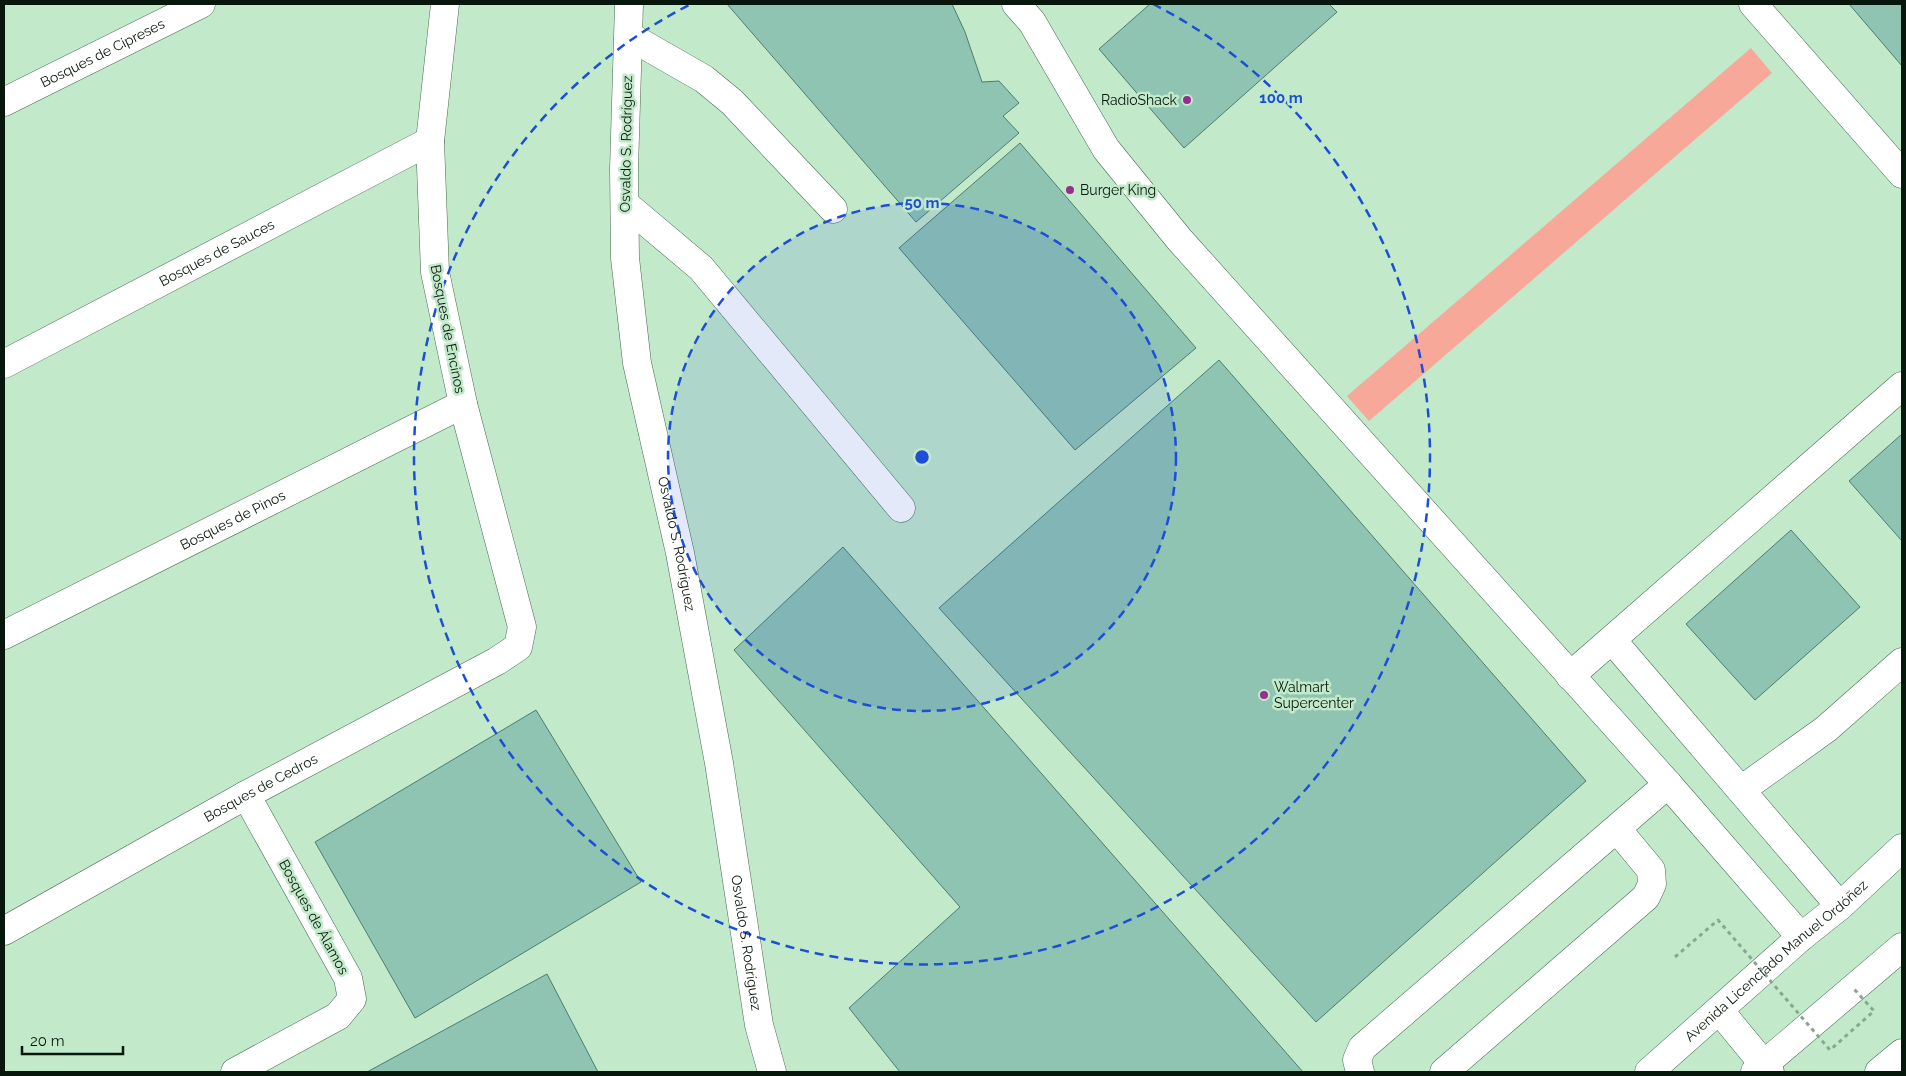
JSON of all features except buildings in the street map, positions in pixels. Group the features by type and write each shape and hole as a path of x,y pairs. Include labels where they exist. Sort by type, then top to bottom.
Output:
{"street":[{"name":"Bosques de Cipreses","path":"4,102 200,4"},
{"name":"Bosques de Encinos","path":"445,4 430,141 435,272 463,404 522,627 518,647"},
{"path":"1016,4 1032,22 1106,149 1160,217 1668,784 1801,937"},
{"path":"1752,4 1902,174"},
{"path":"631,14 732,102 833,209"},
{"name":"Osvaldo S. Rodríguez","path":"631,14 624,170 625,258 637,363 682,563 719,763 759,1024 772,1072"},
{"name":"Bosques de Sauces","path":"4,364 430,141"},
{"path":"625,204 701,268 901,508"},
{"path":"1570,676 1902,386"},
{"name":"Bosques de Pinos","path":"4,636 463,404"},
{"path":"1612,640 1840,906"},
{"name":"Bosques de Cedros","path":"4,931 246,794 496,661 518,647"},
{"path":"1741,790 1826,729 1902,662"},
{"path":"1360,1072 1357,1060 1362,1048 1668,784"},
{"name":"Bosques de Álamos","path":"235,1072 338,1016 352,999 348,978 246,794"},
{"path":"1444,1072 1646,897 1652,884 1651,870 1617,829"},
{"name":"Avenida Licenciado Manuel Ordóñez","path":"1649,1072 1801,937 1840,906 1902,848"},
{"path":"1718,1010 1763,1070 1902,947"},
{"path":"1880,1072 1902,1053"}],"path":[{"path":"1675,957 1718,920 1830,1050 1874,1011 1854,989"}],"shaded area":[{"path":"1751,48 1772,73 1369,421 1347,396"}],"place":[{"name":"RadioShack","path":"1187,100"},
{"name":"Burger King","path":"1070,190"},
{"name":"Walmart Supercenter","path":"1264,695"}]}
